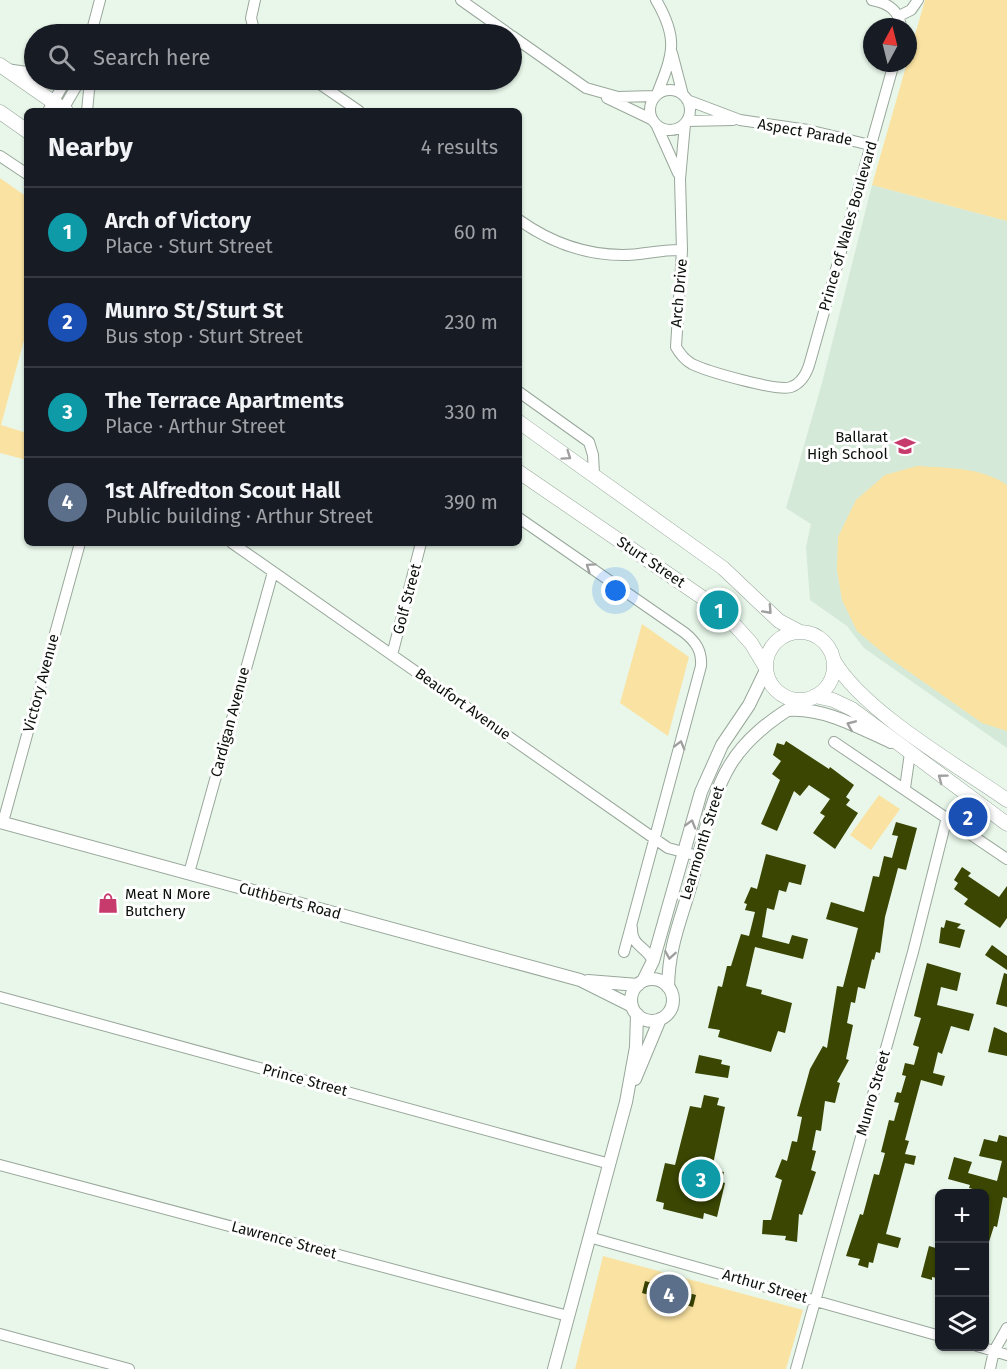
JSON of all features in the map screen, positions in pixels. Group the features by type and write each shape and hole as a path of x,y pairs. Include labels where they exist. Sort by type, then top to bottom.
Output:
{"main road":[{"path":"3,67 24,83"},
{"path":"34,90 58,108"},
{"path":"0,112 24,129"},
{"path":"522,424 723,568 779,621 822,640 830,649 834,661 847,681 869,702 1007,800"},
{"name":"Sturt Street","path":"522,474 722,611 742,631 766,669"},
{"path":"800,632 787,634 777,641 769,652 766,669 772,684 782,694 833,700 852,709 1007,824"},
{"path":"810,698 829,685 834,674 834,661"}],"street":[{"path":"93,24 100,0"},
{"path":"252,24 250,18 255,0"},
{"path":"461,0 495,24"},
{"path":"522,44 574,82 654,122 674,129 686,122 690,112 672,53 672,32 656,0"},
{"path":"872,0 888,5 897,18"},
{"path":"904,18 918,0"},
{"path":"654,122 650,109 672,53"},
{"path":"3,67 24,71"},
{"name":"Prince of Wales Boulevard","path":"796,384 804,377 810,362 891,72"},
{"path":"59,108 64,90"},
{"path":"60,108 73,90"},
{"path":"87,108 89,90"},
{"path":"329,90 355,108"},
{"path":"599,93 626,97 656,95 669,90 685,97"},
{"name":"Aspect Parade","path":"685,97 740,120"},
{"name":"Aspect Parade","path":"686,122 740,120 808,130 870,145"},
{"name":"Arch Drive","path":"654,122 671,153 680,179"},
{"name":"Arch Drive","path":"686,122 680,179 682,250 675,343 680,354 698,366 774,387 787,388 796,384"},
{"path":"0,156 24,172"},
{"path":"522,222 556,242 585,251 622,255 682,250"},
{"path":"522,394 589,442 594,454 594,474"},
{"path":"522,520 685,633 696,643 700,652 701,666 624,952"},
{"name":"Victory Avenue","path":"1,822 79,546"},
{"name":"Beaufort Avenue","path":"236,546 668,848 698,856"},
{"name":"Golf Street","path":"392,655 421,546"},
{"name":"Cardigan Avenue","path":"189,873 273,572"},
{"name":"Learmonth Street","path":"640,983 653,961 701,792 716,757 749,705 766,669"},
{"name":"Learmonth Street","path":"668,987 668,958 714,796 728,767 749,740 784,711 810,698"},
{"path":"784,711 800,710 831,717 907,751 905,788"},
{"path":"834,742 1007,859"},
{"name":"Munro Street","path":"796,1369 913,952 947,817"},
{"name":"Cuthberts Road","path":"1,822 580,980 640,983"},
{"path":"632,923 634,941 650,954 653,961"},
{"name":"Cuthberts Road","path":"580,980 634,1010"},
{"path":"554,1369 626,1102 636,1047 632,995 640,983 659,981 668,987 672,1005 660,1019 626,1102"},
{"name":"Prince Street","path":"0,997 610,1164"},
{"path":"634,1010 648,1020 660,1019"},
{"name":"Lawrence Street","path":"0,1165 568,1316"},
{"name":"Arthur Street","path":"590,1238 935,1335"},
{"path":"990,1369 994,1351 1007,1328"},
{"path":"0,1334 129,1369"},
{"path":"989,1350 1007,1355"}],"shaded area":[{"path":"925,0 1007,0 1007,221 872,185 904,72 917,72 917,28"},
{"path":"0,178 24,195 24,340 1,425 24,432 24,459 0,453"},
{"name":"Ballarat High School","path":"872,185 1007,221 1007,748 864,648 847,626 810,600 806,547 811,524 786,508 822,383"},
{"path":"917,466 975,472 1007,485 1007,731 982,723 888,657 857,631 842,600 837,570 838,537 856,500 885,475"},
{"path":"642,624 689,657 668,736 620,703"},
{"path":"879,795 900,809 871,850 850,835"},
{"path":"603,1256 803,1310 786,1369 575,1369"}],"building":[{"path":"786,741 829,769 830,767 854,785 846,797 850,800 846,805 858,813 835,849 813,833 825,816 820,813 830,799 809,785 800,796 794,791 777,831 761,824 780,780 772,774 781,761 773,755 777,743 784,745"},
{"path":"896,822 917,828 906,870 898,868 885,917 880,953 876,952 874,960 872,959 865,989 858,987 855,1003 851,1002 847,1023 853,1025 846,1059 849,1060 837,1082 840,1083 835,1103 825,1101 821,1131 816,1130 812,1150 816,1151 811,1170 816,1172 802,1215 799,1214 797,1242 785,1240 786,1236 762,1234 763,1220 771,1220 782,1180 775,1177 782,1159 787,1161 792,1141 797,1142 802,1117 797,1116 810,1069 823,1046 827,1048 837,986 843,987 858,928 826,919 831,902 864,912 873,876 879,877 884,856 892,858 898,836 892,835"},
{"path":"766,854 806,865 801,885 789,882 786,892 779,890 774,910 767,908 762,937 789,944 792,935 808,939 803,959 755,947 746,986 762,990 761,994 792,1003 785,1033 778,1031 771,1052 718,1037 720,1030 708,1028 718,986 722,987 727,966 731,966 741,934 749,936 755,912 745,910 747,904 744,903 751,887 757,889"},
{"path":"962,867 971,873 968,876 999,897 1007,886 1007,918 1000,928 964,904 968,899 954,889 958,883 954,880"},
{"path":"946,920 961,924 957,928 965,930 960,948 939,943 941,927 944,928"},
{"path":"992,945 1007,956 1007,970 985,955"},
{"path":"927,963 961,973 957,991 941,987 937,1005 974,1014 969,1031 951,1026 942,1054 938,1052 933,1073 945,1076 942,1086 921,1080 905,1140 909,1141 905,1154 916,1156 914,1165 905,1163 886,1234 901,1238 898,1248 878,1243 873,1263 869,1262 868,1268 858,1265 860,1259 846,1256 860,1214 863,1215 874,1174 879,1175 885,1153 881,1152 889,1120 894,1121 899,1103 894,1102 897,1092 901,1093 906,1076 902,1075 905,1063 914,1065 919,1047 913,1045 921,1018 914,1016"},
{"path":"1004,973 1007,974 1007,1007 996,1004"},
{"path":"994,1027 1007,1033 1007,1056 988,1052"},
{"path":"699,1055 722,1060 721,1064 730,1066 728,1078 695,1073"},
{"path":"704,1095 719,1098 717,1105 725,1107 712,1169 724,1172 721,1182 725,1183 717,1217 704,1213 703,1219 663,1209 664,1203 656,1201 665,1163 675,1165 690,1106 701,1108"},
{"path":"999,1135 1007,1137 1007,1198 1003,1197 997,1227 994,1226 989,1242 989,1189 973,1189 969,1188 970,1185 948,1179 954,1157 972,1162 968,1173 997,1181 1002,1161 979,1156 984,1139 997,1142"},
{"path":"929,1246 935,1248 935,1278 932,1277 932,1280 921,1277"},
{"path":"645,1281 696,1295 693,1307 642,1293"}],"place":[{"name":"Ballarat High School","path":"905,446"},
{"name":"Arch of Victory","path":"719,610"},
{"name":"Munro St/Sturt St","path":"968,817"},
{"name":"Meat N More Butchery","path":"108,903"},
{"name":"The Terrace Apartments","path":"701,1179"},
{"name":"1st Alfredton Scout Hall","path":"669,1294"}]}
